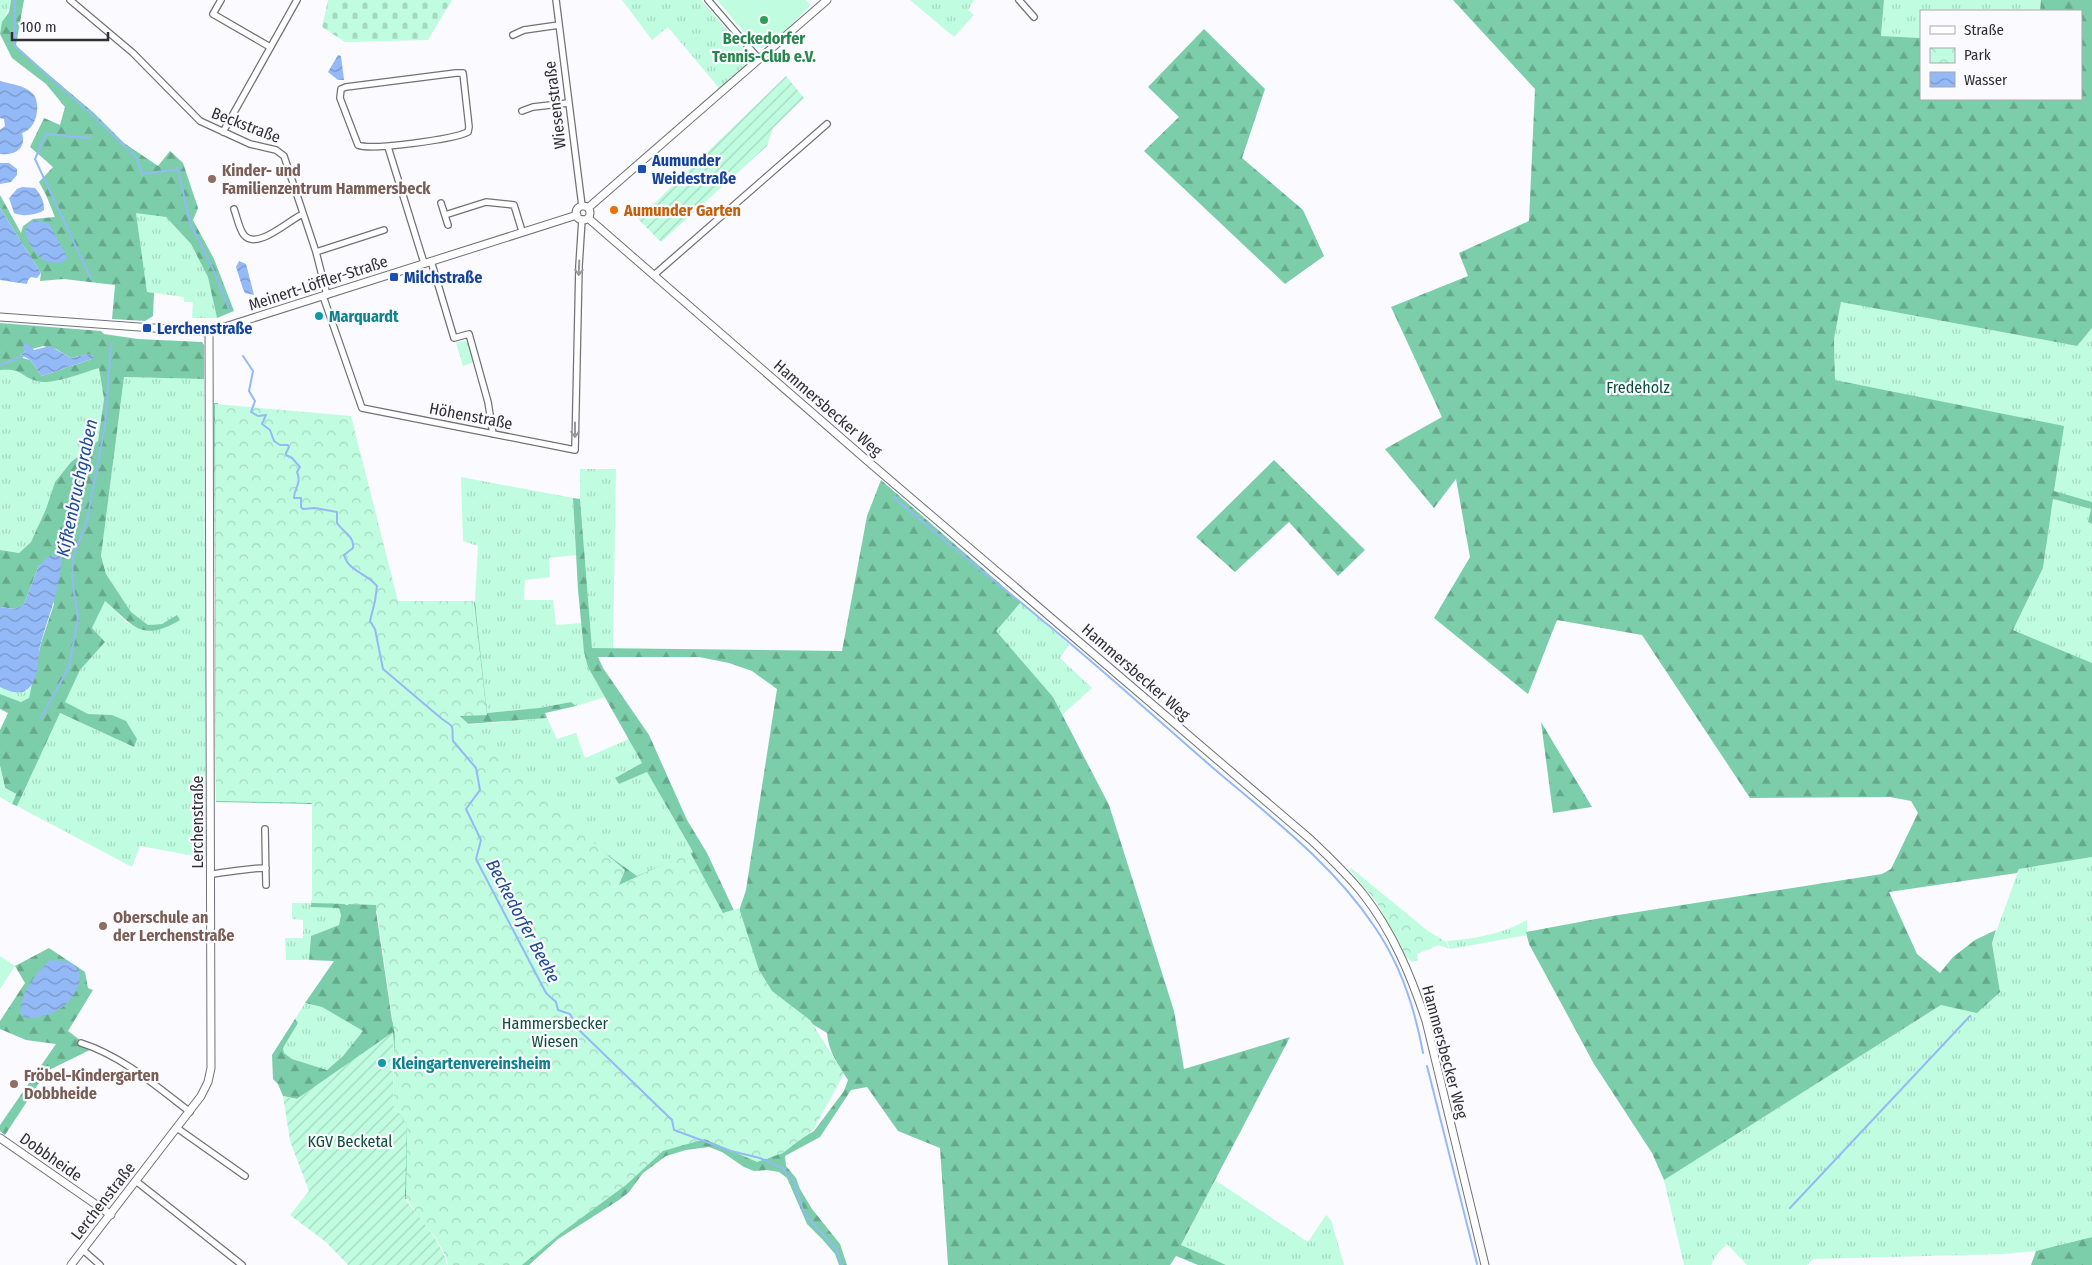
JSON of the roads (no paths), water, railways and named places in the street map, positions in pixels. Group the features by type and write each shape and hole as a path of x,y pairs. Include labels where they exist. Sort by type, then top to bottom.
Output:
{"street":[{"name":"Beckstraße","path":"70,0 133,53 200,122 250,144 276,150 284,156 316,252 325,296"},
{"path":"221,0 213,14 270,47"},
{"path":"223,132 296,0"},
{"name":"Wiesenstraße","path":"556,0 568,103 585,207"},
{"path":"708,0 759,59"},
{"path":"585,207 590,213 582,217 577,210 585,207 827,0"},
{"path":"1019,0 1034,17"},
{"path":"513,35 524,30 559,25"},
{"path":"463,73 468,132 388,147 364,148 358,145 340,98 341,89 463,73"},
{"path":"522,112 533,107 568,103"},
{"path":"654,276 827,124"},
{"path":"388,147 454,338 469,334 488,402 493,434"},
{"path":"442,202 448,225"},
{"path":"445,216 486,202 514,205 522,232"},
{"path":"234,209 244,235 249,238 275,233 293,218 303,214"},
{"name":"Hammersbecker Weg","path":"582,217 654,276 1310,839 1364,895 1399,952 1421,1006 1485,1265"},
{"name":"Meinert-Löffler-Straße","path":"0,316 208,332 522,232 582,217"},
{"name":"Höhenstraße","path":"325,296 362,408 575,450 579,266 582,217"},
{"path":"316,252 384,230"},
{"name":"Lerchenstraße","path":"71,1265 190,1112 204,1091 212,1068 208,332"},
{"path":"265,829 266,885"},
{"path":"211,874 232,872 244,868 266,868"},
{"path":"81,1043 107,1053 147,1078 190,1112"},
{"path":"177,1128 245,1176"},
{"name":"Dobbheide","path":"0,1138 111,1215"},
{"path":"136,1181 242,1265"},
{"path":"83,1250 100,1265"}],"water":[{"path":"338,55 341,56 344,80 338,80 328,72"},
{"path":"0,81 28,90 34,95 37,105 35,121 29,129 22,133 23,143 21,147 10,154 0,154 0,130 5,126 4,119 0,118"},
{"path":"0,163 9,163 17,169 17,175 11,182 0,184"},
{"path":"22,187 35,188 42,198 44,210 29,215 14,213 9,198 17,189"},
{"path":"0,208 41,273 37,278 31,277 27,284 0,280"},
{"path":"34,220 49,223 67,257 63,262 49,262 33,250 25,230"},
{"path":"239,261 246,264 254,295 245,293 243,289 236,267"},
{"path":"24,344 28,344 34,350 50,346 71,358 88,354 94,356 92,359 42,376 30,360 21,355 25,351 23,348"},
{"path":"51,555 62,557 61,569 41,642 35,679 32,685 25,691 10,691 0,687 0,607 15,609 24,604 39,565"},
{"path":"50,960 68,962 76,967 80,977 78,988 62,1008 54,1012 41,1017 27,1018 21,1016 22,1000 25,992 39,971"}],"waterway":[{"name":"Beckedorfer Beeke","path":"15,0 14,45 136,157 142,174 178,169 190,223 213,269 229,309"},
{"name":"Kifkenbruchgraben","path":"90,138 46,134 35,159 91,279"},
{"name":"Kifkenbruchgraben","path":"41,718 69,667 78,618 72,579 73,558 87,520 105,426 111,344"},
{"path":"0,365 23,356"},
{"name":"Beckedorfer Beeke","path":"243,356 253,371 249,391 255,401 251,412 258,416 266,415 262,424 270,430 274,441 280,445 288,445 286,455 292,458 300,467 297,472 299,480 294,498 301,498 301,507 303,509 315,508 337,512 337,523 353,544 353,548 344,555 346,561 377,586 370,621 375,629 383,669 452,726 453,741 476,768 480,790 466,809 481,840 476,859 546,993 556,1002 558,1010 570,1014 579,1030 672,1120 674,1130 731,1151 760,1158 784,1169 794,1182 804,1213 837,1250 842,1265"},
{"path":"894,497 1106,674 1299,841 1339,881 1374,926 1399,971 1416,1020 1423,1053"},
{"path":"1790,1208 1970,1016"},
{"path":"1427,1066 1477,1264"}],"place":[{"name":"Beckedorfer Tennis-Club e.V.","path":"764,20"},
{"name":"Aumunder Weidestraße","path":"642,169"},
{"name":"Kinder- und Familienzentrum Hammersbeck","path":"212,179"},
{"name":"Aumunder Garten","path":"614,210"},
{"name":"Milchstraße","path":"394,277"},
{"name":"Marquardt","path":"319,316"},
{"name":"Lerchenstraße","path":"147,328"},
{"name":"Oberschule an der Lerchenstraße","path":"103,926"},
{"name":"Kleingartenvereinsheim","path":"382,1063"},
{"name":"Fröbel-Kindergarten Dobbheide","path":"14,1084"}],"park label":[{"name":"Fredeholz","path":"1638,387"},
{"name":"Hammersbecker Wiesen","path":"555,1032"},
{"name":"KGV Becketal","path":"350,1141"}]}
